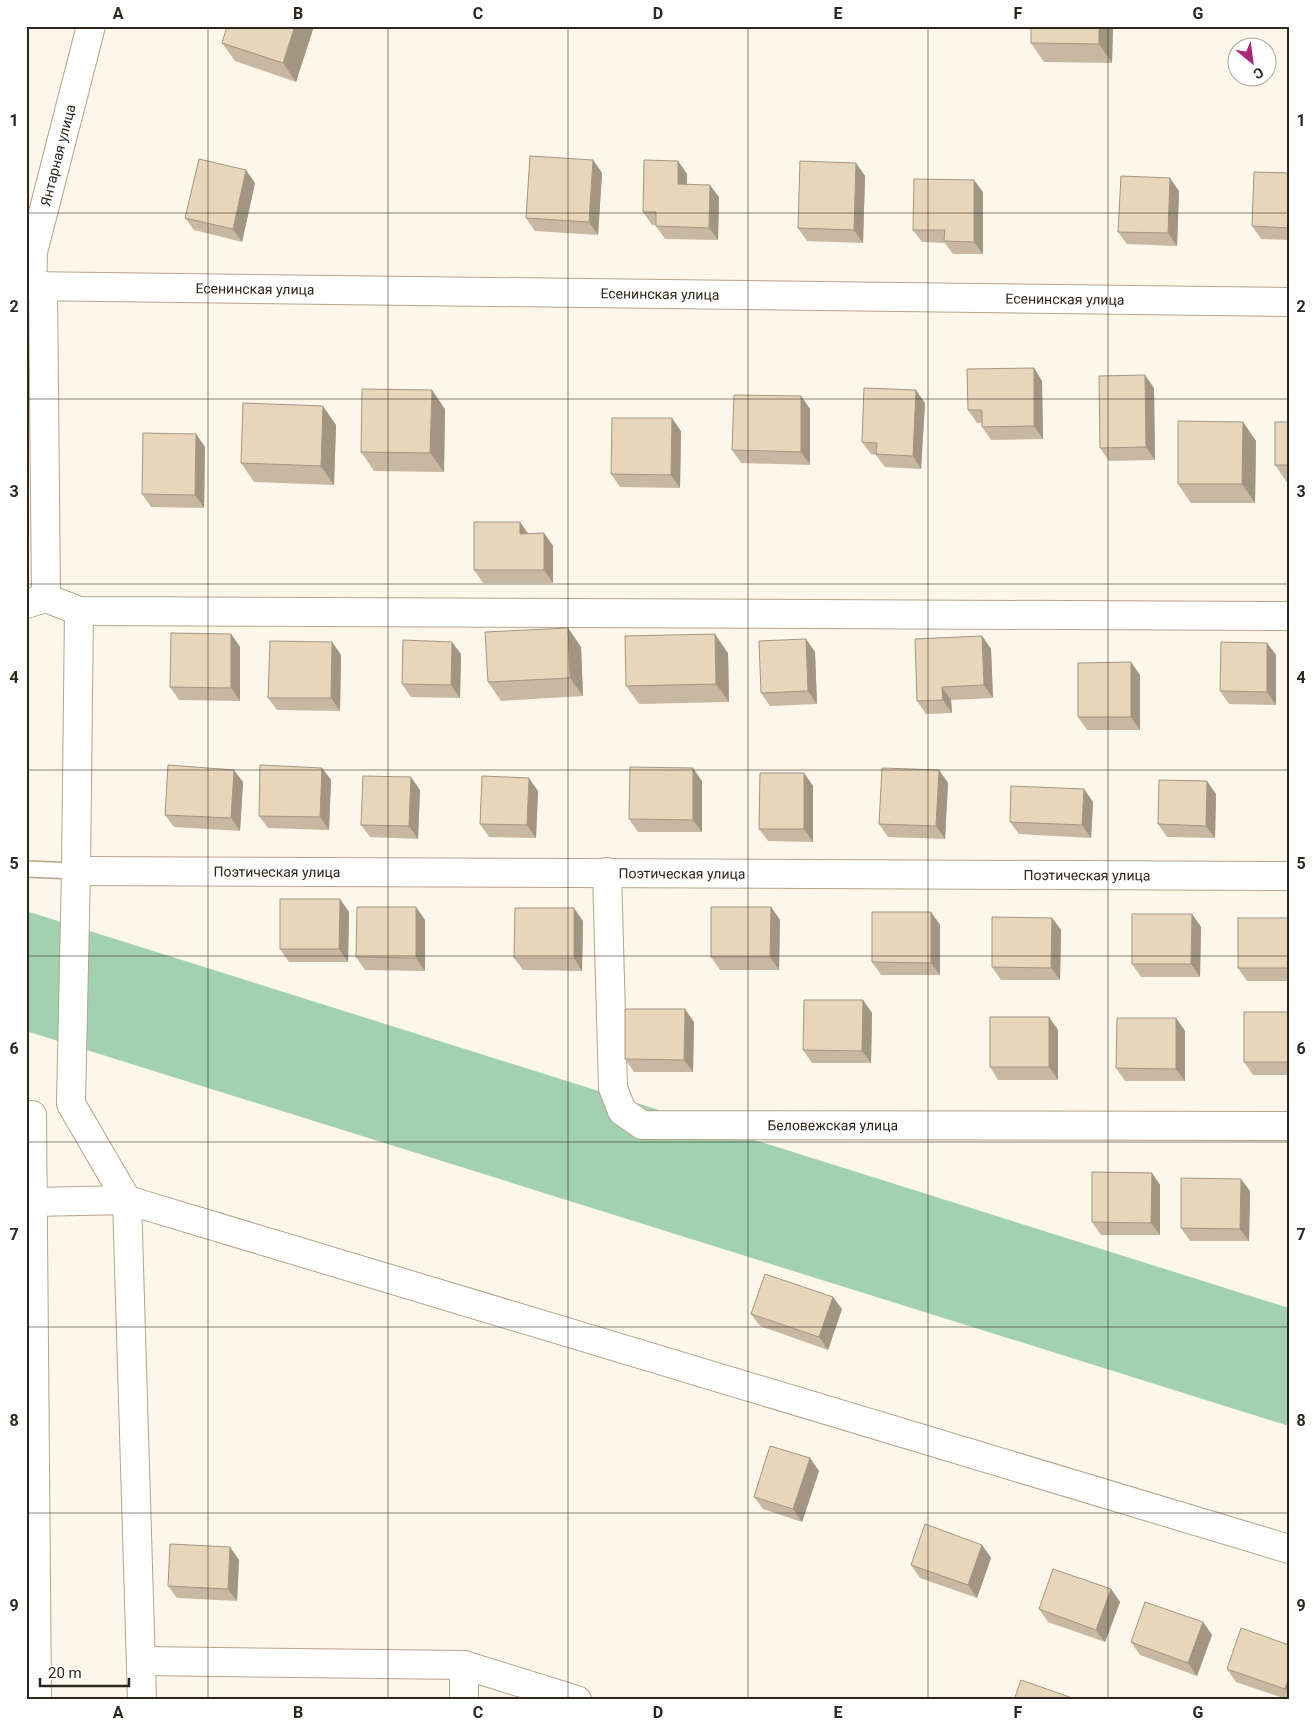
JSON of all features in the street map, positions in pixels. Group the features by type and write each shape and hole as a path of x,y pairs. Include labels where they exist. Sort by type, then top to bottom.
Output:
{"street":[{"name":"Янтарная улица","path":"36,601 33,252 91,26"},
{"name":"Есенинская улица","path":"34,286 1289,302"},
{"path":"36,601 79,611 1289,616"},
{"path":"79,611 71,1104 128,1200 142,1700"},
{"name":"Поэтическая улица","path":"76,871 1289,876"},
{"name":"Беловежская улица","path":"607,872 614,1088 622,1111 642,1125 1289,1126"},
{"path":"37,1700 33,1202 29,1115 71,1104"},
{"path":"33,1202 128,1200 1289,1550"},
{"path":"141,1661 464,1665 577,1700"},
{"path":"464,1665 464,1700"}],"lane":[{"path":"26,869 76,871"}],"green space":[{"path":"26,911 1289,1308 1289,1426 26,1031"}],"building":[{"path":"227,26 295,26 283,63 222,43"},
{"path":"1031,26 1099,26 1099,44 1031,43"},
{"path":"530,156 593,160 589,222 526,218"},
{"path":"199,159 246,170 233,229 185,218"},
{"path":"644,160 678,161 678,184 710,185 709,228 656,226 656,212 643,212"},
{"path":"800,161 856,163 854,230 798,228"},
{"path":"1254,172 1289,173 1289,228 1252,226"},
{"path":"1121,176 1170,178 1168,233 1118,232"},
{"path":"914,179 974,180 974,242 944,241 945,230 913,230"},
{"path":"1034,368 1034,426 982,427 982,410 968,410 967,369"},
{"path":"1145,375 1146,447 1100,448 1099,376"},
{"path":"864,388 916,390 913,456 876,454 877,443 862,442"},
{"path":"362,389 432,390 430,453 361,452"},
{"path":"734,395 801,396 801,452 732,450"},
{"path":"243,403 323,406 321,466 241,463"},
{"path":"612,418 672,418 671,475 611,474"},
{"path":"1178,421 1243,422 1242,484 1178,484"},
{"path":"1275,422 1289,422 1289,465 1275,465"},
{"path":"143,433 196,434 195,495 142,494"},
{"path":"474,522 520,522 520,534 544,533 544,570 474,570"},
{"path":"568,628 570,678 488,682 485,632"},
{"path":"171,633 231,634 231,688 170,687"},
{"path":"715,634 716,684 626,686 625,636"},
{"path":"982,636 984,685 942,687 943,700 917,701 915,639"},
{"path":"806,639 808,691 761,693 759,641"},
{"path":"403,640 452,642 451,685 402,684"},
{"path":"270,641 332,642 331,698 268,698"},
{"path":"1221,642 1267,643 1267,692 1220,691"},
{"path":"1131,662 1131,717 1078,717 1078,663"},
{"path":"168,765 234,770 231,818 165,815"},
{"path":"260,765 322,768 320,817 259,816"},
{"path":"630,767 693,768 693,820 629,819"},
{"path":"882,768 939,770 936,826 879,824"},
{"path":"760,773 804,773 804,829 759,829"},
{"path":"363,776 411,777 409,826 361,825"},
{"path":"482,776 529,778 527,825 480,824"},
{"path":"1159,780 1207,781 1206,826 1158,824"},
{"path":"1011,786 1084,789 1082,825 1010,822"},
{"path":"280,899 340,899 339,949 280,949"},
{"path":"357,907 416,907 416,958 356,957"},
{"path":"711,907 771,907 770,957 711,957"},
{"path":"515,908 574,908 574,958 514,958"},
{"path":"872,912 931,912 931,963 872,962"},
{"path":"1132,914 1192,914 1191,964 1132,964"},
{"path":"992,917 1052,918 1051,968 992,967"},
{"path":"1238,918 1289,918 1289,968 1238,968"},
{"path":"804,1000 863,1000 862,1051 803,1050"},
{"path":"625,1009 685,1009 684,1060 625,1059"},
{"path":"1244,1012 1289,1012 1289,1062 1244,1062"},
{"path":"990,1017 1049,1017 1049,1067 990,1067"},
{"path":"1117,1018 1176,1018 1176,1069 1116,1068"},
{"path":"1092,1172 1152,1173 1151,1223 1092,1222"},
{"path":"1181,1178 1241,1179 1240,1229 1181,1228"},
{"path":"765,1274 833,1297 819,1337 751,1314"},
{"path":"770,1446 810,1458 793,1509 754,1497"},
{"path":"925,1524 982,1545 968,1585 911,1565"},
{"path":"170,1544 230,1547 228,1589 168,1586"},
{"path":"1053,1569 1111,1589 1096,1630 1039,1609"},
{"path":"1145,1602 1203,1622 1188,1663 1131,1642"},
{"path":"1241,1628 1289,1645 1289,1677 1285,1689 1227,1669"},
{"path":"1021,1680 1078,1700 1014,1700"}]}
